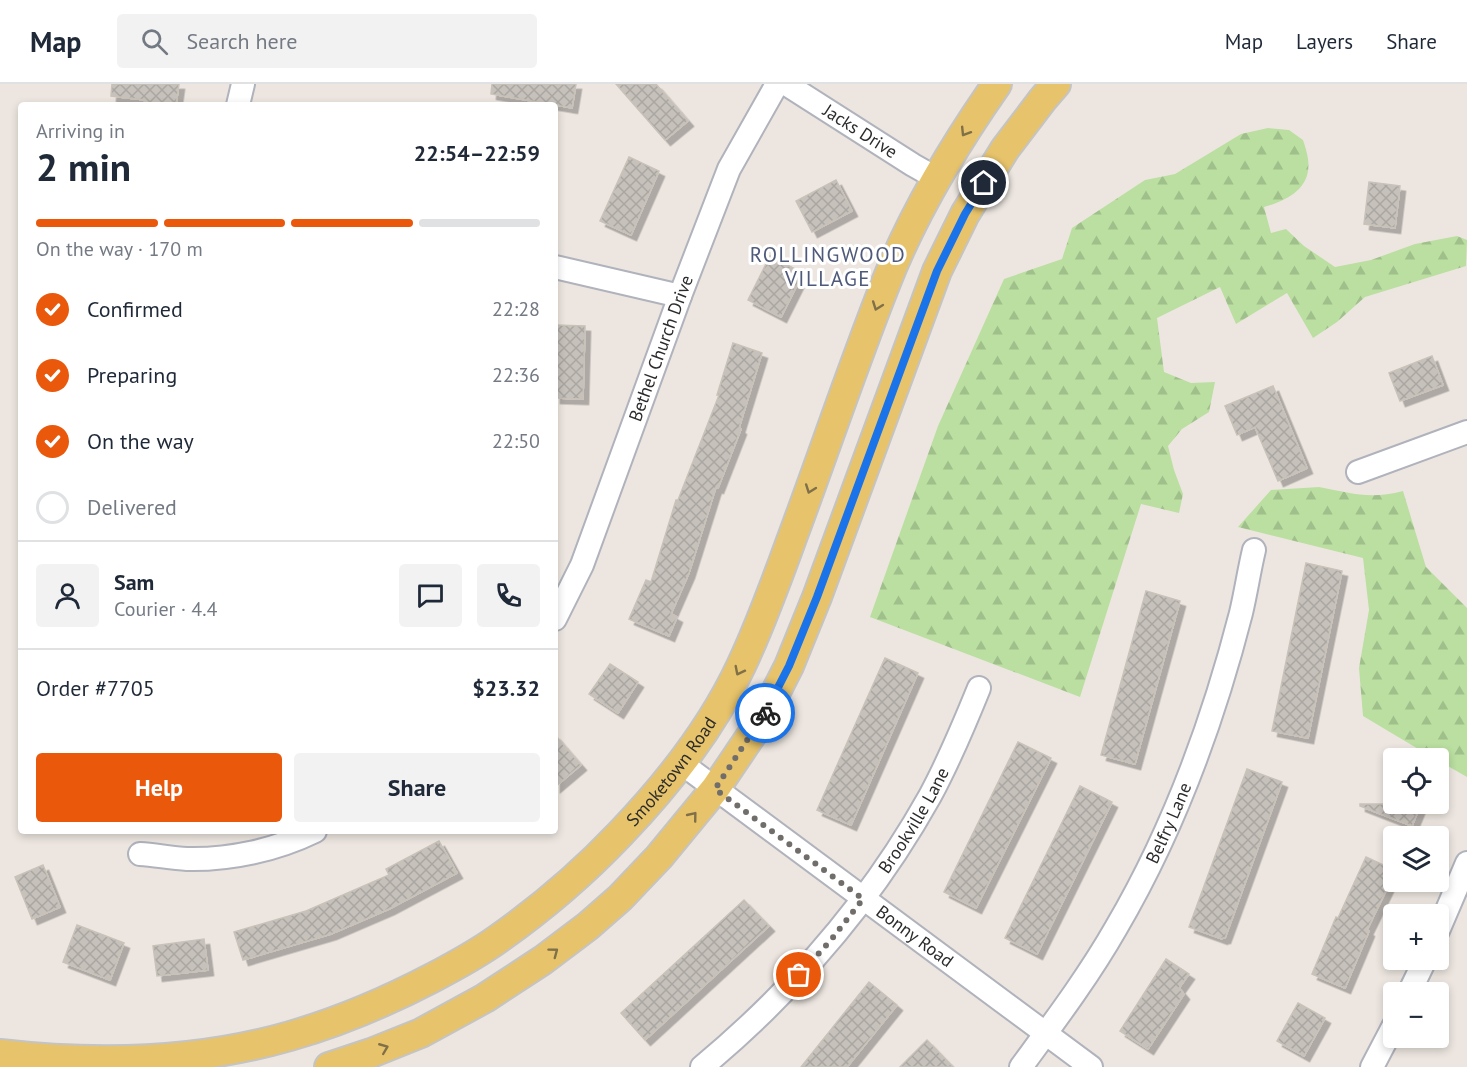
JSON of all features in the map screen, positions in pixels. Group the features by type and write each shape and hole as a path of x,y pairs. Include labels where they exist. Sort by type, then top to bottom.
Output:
{"main road":[{"name":"Smoketown Road","path":"0,1054 90,1061 162,1058 225,1050 286,1037 337,1021 407,991 461,963 497,940 550,900 599,856 645,808 681,763 718,709 740,669 771,595 885,283 936,178 997,84"},
{"path":"329,1067 421,1033 485,998 543,960 620,898 659,857 715,789 761,721 789,666 817,597 937,271 965,214 1005,149 1056,84"}],"street":[{"path":"239,102 243,84"},
{"name":"Bethel Church Drive","path":"558,613 582,565 729,169 777,84"},
{"name":"Jacks Drive","path":"786,84 936,178"},
{"path":"558,268 681,296"},
{"path":"1358,472 1467,432"},
{"name":"Belfry Lane","path":"1021,1067 1085,977 1116,928 1157,851 1182,794 1221,686 1254,550"},
{"name":"Brookville Lane","path":"702,1067 783,993 831,940 863,899 896,853 930,796 954,749 979,688"},
{"name":"Bonny Road","path":"681,763 1091,1067"},
{"path":"140,854 187,859 219,857 258,851 309,834"},
{"path":"1449,906 1467,863"},
{"path":"1372,1067 1383,1046"}],"green space":[{"path":"1268,128 1289,130 1303,140 1308,159 1306,178 1302,185 1282,201 1264,207 1271,233 1286,229 1304,246 1335,267 1371,260 1415,244 1457,236 1467,240 1466,266 1365,297 1337,322 1313,338 1287,293 1236,324 1220,287 1157,318 1164,372 1191,383 1215,382 1209,412 1182,429 1168,446 1183,494 1179,513 1141,504 1080,697 870,617 938,426 1004,279 1062,259 1072,228 1145,180 1175,174 1241,134"},
{"path":"1319,487 1370,495 1403,491 1426,567 1467,608 1467,777 1449,767 1449,748 1417,748 1363,716 1359,668 1369,610 1363,558 1238,527 1271,490"}],"building":[{"path":"112,84 179,84 176,102 145,102 145,100 111,96"},
{"path":"492,84 576,84 572,108 558,106 558,102 537,102 491,94"},
{"path":"616,84 656,84 688,121 665,140"},
{"path":"629,157 659,171 631,235 600,221"},
{"path":"836,180 852,211 812,232 796,201"},
{"path":"1369,182 1400,186 1395,228 1364,224"},
{"path":"770,256 803,273 781,317 748,300"},
{"path":"558,325 585,326 583,399 558,398"},
{"path":"733,343 762,353 739,428 741,429 718,488 716,487 689,573 671,614 677,617 669,636 629,619 646,580 651,582 676,500 678,500 719,395 717,395"},
{"path":"1432,356 1443,385 1400,401 1389,373"},
{"path":"1273,386 1307,468 1278,481 1255,427 1237,435 1225,406"},
{"path":"1306,563 1342,571 1308,738 1272,731"},
{"path":"1146,591 1180,601 1135,764 1101,755"},
{"path":"885,658 918,673 851,825 817,810"},
{"path":"610,664 638,682 618,713 589,694"},
{"path":"558,738 581,765 558,784"},
{"path":"1018,742 1051,758 976,908 944,892"},
{"path":"1247,769 1282,782 1225,938 1222,939 1189,927"},
{"path":"1080,786 1112,802 1037,954 1005,938"},
{"path":"1360,804 1383,804 1383,814 1417,814 1412,826 1360,806"},
{"path":"439,841 457,873 389,909 331,934 243,960 234,932 306,911 389,875 386,869"},
{"path":"1366,857 1383,865 1383,892 1385,892 1367,930 1369,931 1345,988 1312,974 1336,917 1338,918"},
{"path":"43,865 60,907 32,919 15,877"},
{"path":"744,900 769,926 645,1040 621,1013"},
{"path":"77,925 124,943 110,980 63,962"},
{"path":"204,939 208,970 157,976 153,946"},
{"path":"1166,959 1189,974 1179,988 1184,994 1148,1049 1120,1031"},
{"path":"869,982 897,1005 847,1067 801,1067"},
{"path":"1298,1003 1325,1018 1304,1056 1277,1041"},
{"path":"927,1040 953,1067 900,1067"}],"way so far":[{"path":"765,713 715,789 863,899 831,940 799,975"}],"district":[{"name":"ROLLINGWOOD VILLAGE","path":"828,267"}],"route":[{"path":"765,713 789,666 817,597 937,271 965,214 984,183"}]}
